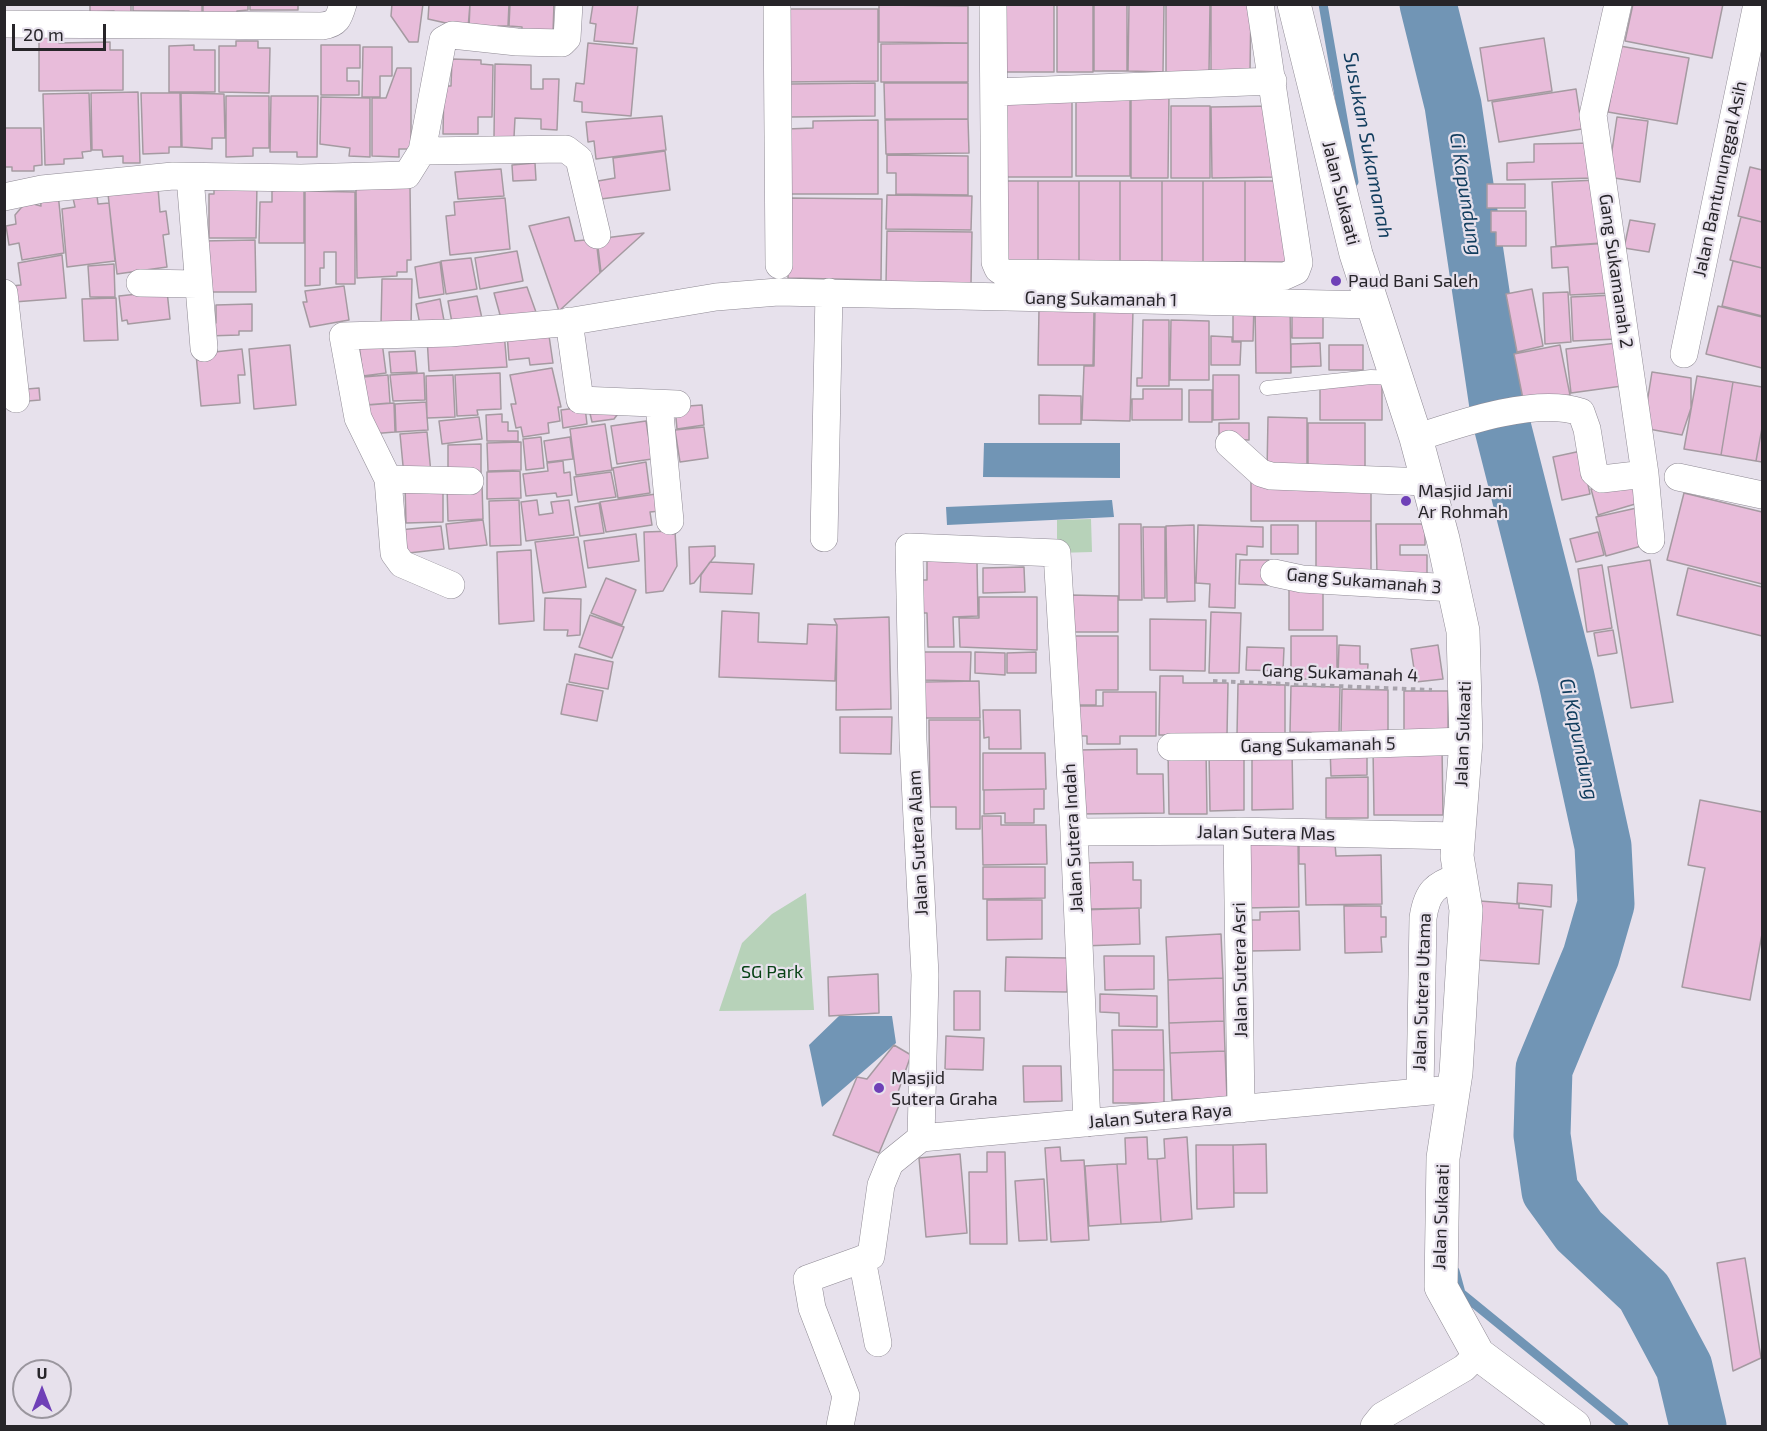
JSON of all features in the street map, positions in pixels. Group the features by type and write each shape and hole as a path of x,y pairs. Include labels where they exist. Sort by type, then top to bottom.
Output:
{"street":[{"path":"4,24 322,26 334,24 339,18 343,4"},
{"path":"4,197 87,184 173,176 402,176 412,170 422,151 443,40 452,36 517,42 562,43 567,38 569,4"},
{"path":"777,4 779,265"},
{"path":"993,4 996,92 995,262 998,269 1004,273 1285,276 1296,271 1299,263 1260,4"},
{"name":"Jalan Sukaati","path":"1294,4 1356,254 1395,378 1426,435 1427,482 1463,631 1466,741 1457,836 1460,876 1466,910 1454,1089 1443,1158 1439,1278 1441,1287 1478,1354 1574,1426"},
{"name":"Gang Sukamanah 2","path":"1618,4 1593,115 1645,474 1651,540"},
{"name":"Jalan Bantununggal Asih","path":"1684,354 1756,4"},
{"path":"996,92 1273,81"},
{"path":"422,151 566,149 579,159 597,235"},
{"path":"190,177 204,348"},
{"path":"140,283 197,284"},
{"name":"Gang Sukamanah 1","path":"388,479 358,418 343,336 450,333 569,321 716,297 777,292 1373,305"},
{"path":"824,538 830,292"},
{"path":"4,293 16,399"},
{"path":"569,321 580,400 668,404 670,521"},
{"path":"1426,435 1526,409 1566,407 1581,412 1597,477 1602,479 1645,474"},
{"path":"1229,444 1261,473 1271,476 1427,482"},
{"path":"1678,477 1762,495"},
{"path":"451,585 402,564 394,553 388,479 470,481"},
{"name":"Jalan Sutera Alam","path":"921,1138 925,975 913,740 909,547 1056,553"},
{"name":"Jalan Sutera Indah","path":"1056,553 1074,832 1087,1123"},
{"name":"Gang Sukamanah 3","path":"1274,573 1302,579 1454,588"},
{"name":"Gang Sukamanah 5","path":"1171,747 1312,746 1466,741"},
{"name":"Jalan Sutera Mas","path":"1074,832 1237,831 1457,836"},
{"name":"Jalan Sutera Asri","path":"1237,831 1241,1109"},
{"name":"Jalan Sutera Utama","path":"1409,1093 1425,902 1438,884 1460,876"},
{"name":"Jalan Sutera Raya","path":"921,1138 1454,1089"},
{"path":"878,1343 866,1258 881,1185 890,1163 921,1138"},
{"path":"840,1426 846,1396 812,1308 807,1279 866,1258"},
{"path":"1374,1426 1382,1416 1464,1368 1478,1354"}],"lane":[{"path":"1267,387 1371,377 1395,378"}],"path":[{"name":"Gang Sukamanah 4","path":"1213,681 1465,691"}],"green space":[{"path":"1091,519 1092,552 1057,553 1057,520"},
{"name":"SG Park","path":"806,893 814,1010 719,1011 742,943 772,914"}],"water":[{"path":"984,443 1120,443 1120,478 983,477"},
{"path":"1112,500 1114,517 947,525 946,507"},
{"path":"839,1016 892,1016 896,1043 822,1107 809,1045"}],"building":[{"path":"90,4 131,4 131,19 113,19 114,11 90,12"},
{"path":"133,4 202,4 202,20 189,20 189,11 133,11"},
{"path":"203,4 248,4 248,10 237,11 237,18 203,15"},
{"path":"250,4 298,4 298,10 250,10"},
{"path":"392,4 423,4 418,42 409,42 391,16"},
{"path":"429,4 470,4 468,28 428,19"},
{"path":"470,4 509,4 508,26 498,26 498,29 469,28"},
{"path":"510,4 554,4 553,33 522,32 522,27 509,26"},
{"path":"593,4 638,4 633,44 594,41 596,24 590,23"},
{"path":"999,4 1054,4 1054,72 999,72"},
{"path":"1057,4 1093,4 1093,72 1057,72"},
{"path":"1094,4 1127,4 1127,71 1094,71"},
{"path":"1129,4 1164,4 1163,72 1128,71"},
{"path":"1166,4 1210,4 1209,72 1166,72"},
{"path":"1211,4 1251,4 1250,72 1211,72"},
{"path":"1633,4 1723,4 1712,58 1625,41"},
{"path":"879,5 968,6 968,43 879,42"},
{"path":"784,9 878,9 878,81 785,82"},
{"path":"59,34 59,43 110,42 110,50 123,50 123,90 39,91 39,35"},
{"path":"1544,38 1552,91 1488,101 1480,48"},
{"path":"236,41 258,41 258,48 270,48 269,93 219,92 219,46 236,46"},
{"path":"588,43 637,48 631,116 582,112 582,102 574,101 576,83 584,84"},
{"path":"968,43 968,82 881,82 881,44"},
{"path":"194,45 194,50 215,50 215,92 169,92 169,46"},
{"path":"321,45 360,45 360,68 347,68 347,81 359,81 359,95 321,95"},
{"path":"1620,46 1689,58 1677,124 1608,112"},
{"path":"363,47 392,47 392,76 380,76 380,97 362,97"},
{"path":"452,59 481,60 481,64 493,65 492,117 478,117 478,134 443,134 444,86 451,86"},
{"path":"495,64 531,65 531,89 543,89 543,79 559,79 557,130 541,129 541,119 515,118 514,137 494,137"},
{"path":"397,68 411,68 411,149 399,149 399,157 372,156 372,98 386,98"},
{"path":"875,83 875,116 790,117 790,84"},
{"path":"884,83 968,83 968,119 885,119"},
{"path":"1576,89 1582,129 1499,142 1492,102"},
{"path":"138,92 140,163 123,163 123,156 103,157 102,150 92,150 91,93"},
{"path":"89,93 91,151 82,152 83,158 64,159 64,164 45,165 43,94"},
{"path":"141,93 180,93 181,147 169,147 169,153 143,154"},
{"path":"181,93 224,94 225,138 212,138 212,149 182,147"},
{"path":"1000,94 1072,94 1072,177 1000,177"},
{"path":"1131,94 1169,95 1168,178 1131,178"},
{"path":"1076,95 1130,95 1130,176 1076,176"},
{"path":"226,96 269,96 269,148 253,148 253,156 226,157"},
{"path":"271,96 318,96 317,157 297,157 297,152 270,152"},
{"path":"321,97 370,98 370,157 349,156 350,148 320,144"},
{"path":"1171,106 1210,106 1210,178 1171,178"},
{"path":"1275,106 1276,177 1212,178 1211,107"},
{"path":"662,116 666,150 596,159 594,141 588,142 586,122"},
{"path":"1617,117 1648,121 1640,182 1608,177"},
{"path":"968,119 969,153 886,154 885,120"},
{"path":"878,120 878,194 787,194 787,129 813,128 813,121"},
{"path":"4,128 41,128 42,165 34,166 34,171 12,171 12,167 4,167"},
{"path":"1596,143 1597,178 1507,180 1507,163 1534,162 1534,144"},
{"path":"665,151 670,190 601,199 598,181 615,178 613,158"},
{"path":"887,155 968,156 968,195 896,194 896,173 887,173"},
{"path":"535,163 536,180 513,181 512,165"},
{"path":"1750,167 1762,170 1762,222 1738,216"},
{"path":"501,169 504,196 458,199 455,172"},
{"path":"1598,180 1602,243 1556,246 1552,182"},
{"path":"996,181 1038,181 1038,262 996,262"},
{"path":"1038,181 1079,181 1079,262 1038,262"},
{"path":"1079,181 1120,181 1120,262 1079,262"},
{"path":"1120,181 1162,181 1162,262 1120,262"},
{"path":"1162,181 1203,181 1203,262 1162,262"},
{"path":"1203,181 1245,181 1245,262 1203,262"},
{"path":"1245,181 1286,181 1286,262 1245,262"},
{"path":"214,184 257,184 256,238 209,238 209,194 214,194"},
{"path":"1487,184 1525,184 1525,208 1487,208"},
{"path":"304,185 304,243 259,243 260,202 272,202 272,191"},
{"path":"356,187 410,187 411,260 407,260 407,272 397,272 397,276 357,278"},
{"path":"158,188 160,212 166,211 169,234 163,235 167,267 117,274 108,194"},
{"path":"305,191 355,192 355,284 336,284 336,252 324,252 324,268 320,268 320,285 305,286"},
{"path":"58,193 64,253 22,260 19,243 9,245 6,226 16,224 15,215 26,202 41,206 40,196"},
{"path":"887,195 972,196 971,230 886,229"},
{"path":"97,196 98,204 109,203 115,261 67,267 62,209 75,207 73,198"},
{"path":"505,198 510,249 450,255 446,216 455,215 454,202"},
{"path":"789,198 882,199 881,280 788,278"},
{"path":"1491,211 1526,211 1526,246 1496,246 1496,232 1491,232"},
{"path":"569,217 575,241 596,239 600,273 559,311 529,226"},
{"path":"1741,217 1762,222 1762,268 1730,260"},
{"path":"1630,220 1655,224 1649,252 1624,248"},
{"path":"887,231 972,232 971,284 886,283"},
{"path":"644,233 601,272 597,239"},
{"path":"255,240 256,292 209,292 203,241"},
{"path":"1609,243 1612,293 1570,295 1568,267 1552,268 1551,247"},
{"path":"517,251 523,281 480,289 475,258"},
{"path":"62,255 66,298 14,302 12,286 21,285 18,263"},
{"path":"471,258 477,289 446,294 441,261"},
{"path":"1733,261 1762,268 1762,316 1722,306"},
{"path":"440,262 444,294 419,298 415,267"},
{"path":"114,264 115,297 90,297 88,266"},
{"path":"382,279 412,279 411,326 381,325"},
{"path":"344,286 349,320 310,327 303,302 307,302 305,291"},
{"path":"527,287 537,315 502,322 494,293"},
{"path":"1532,289 1543,346 1517,352 1506,294"},
{"path":"167,291 170,319 128,324 127,320 122,321 119,296"},
{"path":"1568,292 1571,342 1545,344 1543,293"},
{"path":"1615,295 1617,339 1573,341 1571,297"},
{"path":"477,296 483,323 453,328 448,301"},
{"path":"116,298 118,340 84,341 82,299"},
{"path":"440,299 445,326 421,330 416,304"},
{"path":"1233,303 1254,304 1253,341 1233,341"},
{"path":"252,304 252,331 239,331 239,335 207,336 206,323 216,323 216,305"},
{"path":"1255,305 1290,305 1291,373 1256,373"},
{"path":"1323,305 1323,338 1292,338 1292,306"},
{"path":"1718,306 1762,317 1762,368 1706,354"},
{"path":"1039,309 1094,310 1093,365 1038,365"},
{"path":"1095,309 1133,310 1130,421 1082,420 1084,366 1094,366"},
{"path":"1143,320 1169,320 1169,386 1137,386 1137,378 1142,378"},
{"path":"1171,320 1209,321 1209,380 1170,380"},
{"path":"548,329 553,363 530,365 529,358 509,360 507,333"},
{"path":"504,332 507,367 429,371 427,337"},
{"path":"1211,336 1232,337 1232,342 1241,342 1240,365 1211,365"},
{"path":"382,342 386,373 363,376 359,344"},
{"path":"1320,343 1321,366 1291,367 1291,344"},
{"path":"1617,343 1622,386 1571,393 1566,349"},
{"path":"290,345 296,405 254,409 249,349"},
{"path":"1329,345 1363,345 1363,370 1329,370"},
{"path":"1560,345 1570,395 1524,404 1514,354"},
{"path":"242,349 245,375 238,375 240,403 201,406 196,354"},
{"path":"415,351 417,372 391,373 389,352"},
{"path":"552,368 561,407 558,407 560,421 548,423 549,433 523,437 521,427 516,428 511,404 516,404 510,375"},
{"path":"1652,372 1691,378 1691,408 1682,435 1643,428"},
{"path":"424,373 425,400 393,401 390,375"},
{"path":"500,373 501,409 477,410 478,415 457,416 455,375"},
{"path":"388,375 390,403 365,405 363,377"},
{"path":"453,375 455,417 427,418 426,376"},
{"path":"1213,375 1239,375 1239,419 1213,420"},
{"path":"1697,376 1733,382 1721,455 1684,449"},
{"path":"1320,382 1382,382 1382,420 1320,420"},
{"path":"1733,382 1762,387 1762,428 1756,461 1721,455"},
{"path":"39,388 40,400 28,401 27,389"},
{"path":"1143,389 1182,389 1182,420 1132,420 1132,399 1143,399"},
{"path":"1189,390 1212,390 1212,422 1189,422"},
{"path":"1039,395 1081,396 1081,424 1039,424"},
{"path":"426,402 428,430 396,432 395,404"},
{"path":"394,403 395,432 370,434 368,405"},
{"path":"702,405 704,425 677,429 675,407"},
{"path":"585,407 587,424 563,428 561,410"},
{"path":"589,409 620,411 614,419 592,422"},
{"path":"502,414 502,422 508,422 508,431 518,431 518,441 487,441 486,415"},
{"path":"479,417 482,439 442,444 439,421"},
{"path":"1268,417 1307,418 1307,473 1267,472"},
{"path":"646,421 652,459 617,464 611,426"},
{"path":"1219,423 1249,423 1249,440 1219,439"},
{"path":"1308,423 1365,423 1365,470 1308,470"},
{"path":"605,424 612,470 576,475 570,429"},
{"path":"704,427 708,458 680,462 675,430"},
{"path":"1762,428 1762,462 1756,461"},
{"path":"427,432 431,473 404,476 400,434"},
{"path":"541,437 544,468 526,470 523,439"},
{"path":"570,437 573,459 547,462 544,441"},
{"path":"521,442 521,470 488,471 487,443"},
{"path":"481,444 481,478 448,478 448,445"},
{"path":"1581,451 1590,494 1562,500 1553,457"},
{"path":"563,461 564,473 570,472 572,495 557,497 556,493 526,496 523,474 548,471 547,463"},
{"path":"646,462 650,493 618,498 613,468"},
{"path":"520,471 521,498 487,499 487,472"},
{"path":"611,472 616,497 578,502 574,477"},
{"path":"1251,481 1371,481 1371,521 1251,521"},
{"path":"1637,482 1642,502 1598,515 1591,489"},
{"path":"443,483 443,522 406,523 405,484"},
{"path":"482,484 483,519 448,521 447,485"},
{"path":"1684,493 1762,512 1762,584 1667,560"},
{"path":"656,494 660,511 650,512 652,525 606,532 600,502"},
{"path":"519,500 521,545 490,546 489,501"},
{"path":"537,500 539,515 553,513 551,502 569,500 574,535 526,541 521,502"},
{"path":"599,503 604,533 580,536 575,507"},
{"path":"1641,507 1645,545 1606,556 1596,517"},
{"path":"483,520 487,545 449,549 446,524"},
{"path":"1316,521 1371,521 1371,571 1316,571"},
{"path":"1119,524 1141,524 1142,600 1119,600"},
{"path":"1376,524 1425,524 1425,545 1400,545 1400,555 1427,555 1427,575 1377,576"},
{"path":"1194,525 1195,601 1167,602 1166,526"},
{"path":"1198,525 1263,527 1263,547 1247,546 1247,555 1236,554 1235,608 1209,607 1210,584 1196,583"},
{"path":"1271,525 1298,525 1298,554 1271,554"},
{"path":"441,526 444,549 400,554 399,530"},
{"path":"1143,527 1165,527 1165,598 1144,598"},
{"path":"675,531 677,566 663,591 646,593 644,532"},
{"path":"1598,532 1604,555 1576,562 1570,539"},
{"path":"636,534 639,561 588,568 584,541"},
{"path":"578,537 586,587 543,593 535,542"},
{"path":"715,546 715,556 694,583 690,584 689,547"},
{"path":"531,550 534,621 499,624 497,552"},
{"path":"1240,560 1269,560 1268,585 1239,584"},
{"path":"1650,560 1673,702 1631,708 1608,567"},
{"path":"927,561 977,562 978,616 953,617 954,647 928,647 927,613 916,613 916,580 927,580"},
{"path":"710,562 754,564 752,594 700,592 701,575"},
{"path":"1602,565 1612,628 1587,632 1578,569"},
{"path":"1024,567 1025,592 983,593 983,568"},
{"path":"1688,568 1762,587 1762,636 1677,615"},
{"path":"606,578 636,590 622,625 591,613"},
{"path":"1289,582 1323,582 1323,630 1289,630"},
{"path":"1069,595 1118,596 1118,632 1069,632"},
{"path":"979,597 1037,597 1037,650 960,647 959,618 979,618"},
{"path":"545,598 581,599 580,635 567,636 568,630 544,630"},
{"path":"722,611 759,613 758,642 807,644 808,624 837,625 835,681 719,677"},
{"path":"1211,612 1241,613 1239,673 1209,673"},
{"path":"590,615 624,627 612,658 579,647"},
{"path":"889,617 891,709 836,710 837,625 834,619"},
{"path":"1150,619 1206,620 1205,671 1150,670"},
{"path":"1613,630 1617,653 1598,656 1594,633"},
{"path":"1069,636 1118,636 1118,690 1096,690 1096,705 1069,705"},
{"path":"1291,636 1337,636 1337,679 1291,679"},
{"path":"1339,645 1360,646 1360,664 1368,664 1367,678 1338,677"},
{"path":"1438,645 1443,679 1416,682 1411,649"},
{"path":"1247,647 1284,648 1283,671 1246,670"},
{"path":"921,652 971,652 970,681 921,680"},
{"path":"975,652 1005,653 1005,675 975,673"},
{"path":"1036,652 1036,673 1007,673 1007,653"},
{"path":"575,654 613,662 608,689 569,682"},
{"path":"1160,676 1183,676 1183,683 1228,683 1227,735 1159,735"},
{"path":"979,681 980,718 924,718 923,682"},
{"path":"567,684 603,691 597,721 561,714"},
{"path":"1238,684 1285,685 1285,736 1237,735"},
{"path":"1291,686 1340,687 1339,733 1290,732"},
{"path":"1342,689 1388,690 1388,734 1341,734"},
{"path":"1404,691 1448,691 1448,731 1404,731"},
{"path":"1103,692 1156,692 1156,736 1120,736 1120,744 1087,744 1087,736 1078,736 1077,706 1103,706"},
{"path":"983,710 1020,710 1021,749 989,749 989,737 984,738"},
{"path":"840,717 892,717 891,754 840,753"},
{"path":"929,720 980,720 980,829 956,829 956,807 930,807"},
{"path":"1367,746 1367,775 1331,776 1330,747"},
{"path":"1442,746 1443,815 1374,815 1373,747"},
{"path":"1137,749 1137,774 1163,774 1164,813 1078,814 1078,750"},
{"path":"1168,750 1206,750 1207,814 1169,814"},
{"path":"1209,750 1244,750 1244,810 1210,811"},
{"path":"1252,750 1292,750 1293,809 1252,810"},
{"path":"983,753 1045,753 1046,789 983,790"},
{"path":"1368,777 1368,818 1326,818 1326,778"},
{"path":"1044,789 1044,809 1034,809 1034,823 1005,823 1005,813 984,814 984,790"},
{"path":"1700,800 1762,812 1762,934 1750,1000 1682,987 1705,868 1688,865"},
{"path":"982,816 1001,816 1001,825 1046,825 1047,864 983,865"},
{"path":"1298,841 1299,907 1243,908 1242,842"},
{"path":"1335,844 1336,856 1381,855 1382,904 1306,905 1305,864 1299,864 1299,845"},
{"path":"1133,862 1133,880 1141,880 1141,908 1089,909 1081,863"},
{"path":"983,867 1045,867 1045,898 983,899"},
{"path":"1518,883 1552,885 1551,907 1517,903"},
{"path":"987,900 1042,900 1042,939 987,940"},
{"path":"1480,901 1519,904 1519,908 1543,910 1539,964 1476,960"},
{"path":"1344,906 1381,906 1381,917 1386,917 1386,937 1381,937 1382,952 1345,953"},
{"path":"1139,908 1140,944 1082,946 1081,910"},
{"path":"1299,911 1300,950 1250,951 1246,920 1260,920 1260,912"},
{"path":"1221,934 1223,978 1168,980 1166,937"},
{"path":"1104,956 1154,956 1154,989 1105,990"},
{"path":"1006,957 1068,958 1067,992 1005,991"},
{"path":"878,974 879,1013 829,1016 828,977"},
{"path":"1223,978 1224,1021 1169,1023 1168,980"},
{"path":"954,991 980,991 980,1030 954,1030"},
{"path":"1100,994 1157,996 1157,1027 1119,1026 1119,1013 1100,1012"},
{"path":"1224,1021 1225,1051 1170,1053 1169,1023"},
{"path":"1112,1030 1163,1030 1164,1070 1113,1070"},
{"path":"946,1036 984,1038 983,1070 945,1069"},
{"path":"894,1045 911,1055 898,1092 903,1096 879,1153 833,1135 857,1077 867,1079"},
{"path":"1225,1051 1227,1098 1172,1100 1170,1053"},
{"path":"1023,1066 1061,1066 1062,1101 1024,1102"},
{"path":"1113,1070 1164,1070 1164,1103 1113,1103"},
{"path":"1147,1137 1148,1159 1157,1159 1161,1222 1121,1224 1117,1164 1126,1164 1125,1138"},
{"path":"1187,1137 1192,1219 1161,1222 1157,1159 1165,1158 1164,1139"},
{"path":"1266,1144 1267,1193 1234,1193 1233,1145"},
{"path":"1196,1145 1233,1145 1234,1207 1197,1209"},
{"path":"1060,1147 1061,1161 1084,1160 1089,1240 1051,1242 1045,1148"},
{"path":"987,1152 1005,1152 1007,1244 970,1244 969,1172 987,1172"},
{"path":"960,1154 967,1233 926,1237 919,1158"},
{"path":"1117,1164 1121,1224 1089,1226 1085,1166"},
{"path":"1044,1179 1047,1240 1019,1241 1015,1181"},
{"path":"1745,1258 1761,1358 1733,1371 1717,1263"}],"waterway":[{"name":"Susukan Sukamanah","path":"1323,4 1354,182"},
{"name":"Ci Kapundung","path":"1428,4 1453,105 1499,413 1566,677 1603,846 1606,904 1591,956 1544,1069 1542,1135 1550,1191 1579,1231 1644,1292 1684,1367 1698,1426"},
{"path":"1455,1271 1461,1293 1624,1426"}],"place":[{"name":"Paud Bani Saleh","path":"1336,281"},
{"name":"Masjid Jami Ar Rohmah","path":"1406,501"},
{"name":"Masjid Sutera Graha","path":"879,1088"}]}
